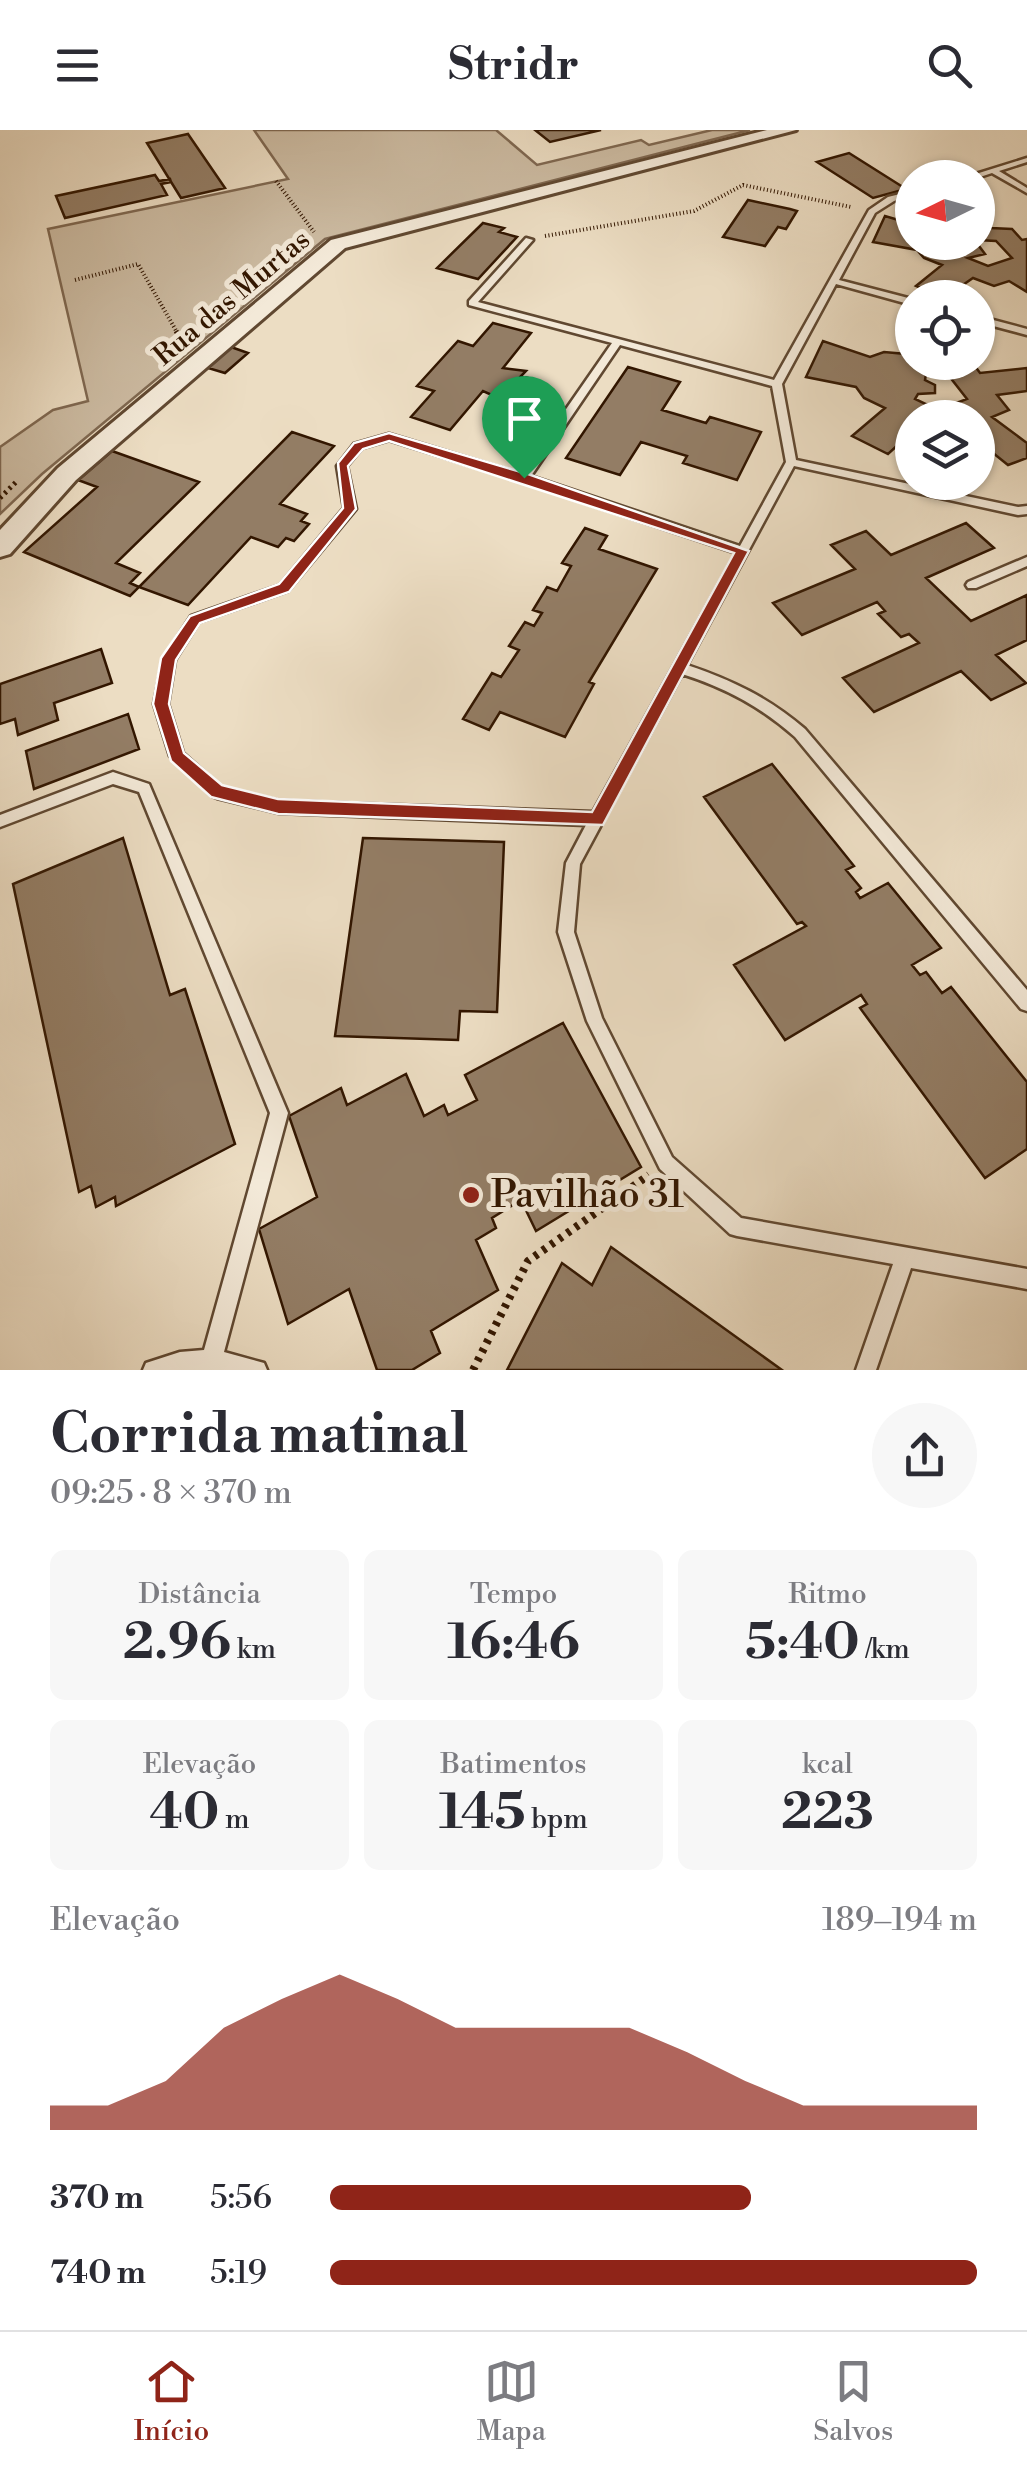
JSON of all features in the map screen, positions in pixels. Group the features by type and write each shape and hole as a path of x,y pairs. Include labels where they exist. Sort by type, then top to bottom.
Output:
{"street":[{"name":"Rua das Murtas","path":"0,547 67,474 338,244 786,130"}],"lane":[{"path":"995,169 1027,160"},
{"path":"995,172 1027,191"},
{"path":"895,198 872,212 777,384 791,462 573,862 566,932 595,1021 666,1163 737,1227 1027,1278"},
{"path":"529,240 472,303 777,384"},
{"path":"834,281 895,297"},
{"path":"995,324 1027,332"},
{"path":"524,478 618,342"},
{"path":"597,819 278,806 217,792 177,756 161,704 169,658 195,620 284,588 350,509 342,466 358,446 389,437 742,551"},
{"path":"791,462 1027,510"},
{"path":"972,585 1027,562"},
{"path":"679,668 720,680 769,704 800,734 1021,985 1027,1003"},
{"path":"0,821 113,778 144,788 279,1113 212,1358"},
{"path":"866,1370 905,1257"},
{"path":"153,1370 175,1361 212,1358 258,1370"}],"path":[{"path":"276,181 314,232"},
{"path":"529,240 694,212 743,185 872,212"},
{"path":"75,280 138,264 182,341 170,352"},
{"path":"0,498 23,476"},
{"path":"474,1370 528,1261 666,1163"}],"shaded area":[{"path":"254,130 496,130 537,165 641,140 649,145 712,130 750,130 325,239 42,474 0,514 0,447 53,410 88,401 48,229 288,179"}],"building":[{"path":"535,130 601,130 550,142"},
{"path":"188,134 225,188 181,198 147,143"},
{"path":"849,153 895,182 895,192 873,198 817,162"},
{"path":"155,175 159,181 170,179 171,182 161,184 167,195 65,218 56,196"},
{"path":"748,200 797,211 786,229 778,227 765,246 723,237"},
{"path":"885,216 895,219 895,246 873,242"},
{"path":"483,223 504,228 499,232 517,237 478,279 437,268"},
{"path":"995,228 1012,229 1022,240 1027,239 1027,292 1009,281 995,286 995,280 973,278 923,280 942,265 929,260 973,260 988,266 1012,258 996,241"},
{"path":"493,323 531,333 503,368 526,371 521,376 539,381 524,400 507,395 503,400 483,391 450,430 411,417 434,391 417,386 458,341 473,346"},
{"path":"823,341 870,357 895,353 895,380 925,380 935,385 935,393 918,394 917,400 895,400 895,448 888,454 852,436 885,408 864,398 856,387 806,377"},
{"path":"231,347 248,353 225,373 208,368"},
{"path":"628,367 680,382 662,410 706,423 710,417 761,432 737,480 683,463 687,456 641,442 620,475 566,458"},
{"path":"1027,368 1027,391 997,395 1009,410 995,416 995,400 964,400 952,380 995,380 995,371"},
{"path":"995,419 1027,443 1027,458 1008,465 995,455"},
{"path":"292,432 334,446 280,504 307,514 301,521 309,524 294,541 286,538 278,547 251,537 188,605 139,587"},
{"path":"112,451 199,482 116,563 140,573 130,583 139,587 130,596 24,552 97,487 78,480"},
{"path":"966,523 994,548 926,578 971,621 1027,595 1027,640 996,655 1026,683 991,700 961,671 874,712 843,678 919,643 909,634 901,637 878,614 885,611 877,602 802,635 773,603 855,569 831,545 866,531 891,555"},
{"path":"585,528 607,536 599,549 657,569 589,682 594,684 565,737 500,712 489,730 463,719 492,673 501,677 519,650 509,646 525,622 534,626 542,613 533,610 547,587 557,591 571,566 562,563"},
{"path":"101,649 112,683 54,703 58,720 18,735 15,719 0,724 0,684"},
{"path":"128,714 139,749 34,789 26,751"},
{"path":"772,764 854,866 846,870 861,888 856,892 860,898 888,883 941,948 912,965 920,975 926,972 942,993 951,987 1027,1082 1027,1149 985,1178 860,1008 867,1004 861,995 785,1040 734,965 806,926 802,922 797,924 704,797"},
{"path":"123,838 170,995 185,989 235,1144 116,1206 115,1197 96,1207 91,1186 79,1192 13,884"},
{"path":"363,838 504,842 497,1012 460,1011 458,1040 335,1036"},
{"path":"563,1023 641,1167 536,1231 521,1200 492,1218 496,1228 476,1240 498,1290 431,1331 440,1353 412,1370 377,1370 349,1289 288,1324 259,1229 317,1197 289,1116 341,1088 347,1105 406,1074 424,1116 444,1105 448,1115 477,1100 465,1075"},
{"path":"611,1247 782,1370 507,1370 562,1263 592,1285"}],"place":[{"name":"Pavilhão 31","path":"471,1195"}],"route":[{"path":"389,437 524,478 742,551 597,819 278,806 217,792 177,756 161,704 169,658 195,620 284,588 350,509 342,466 358,446 389,437"}]}
